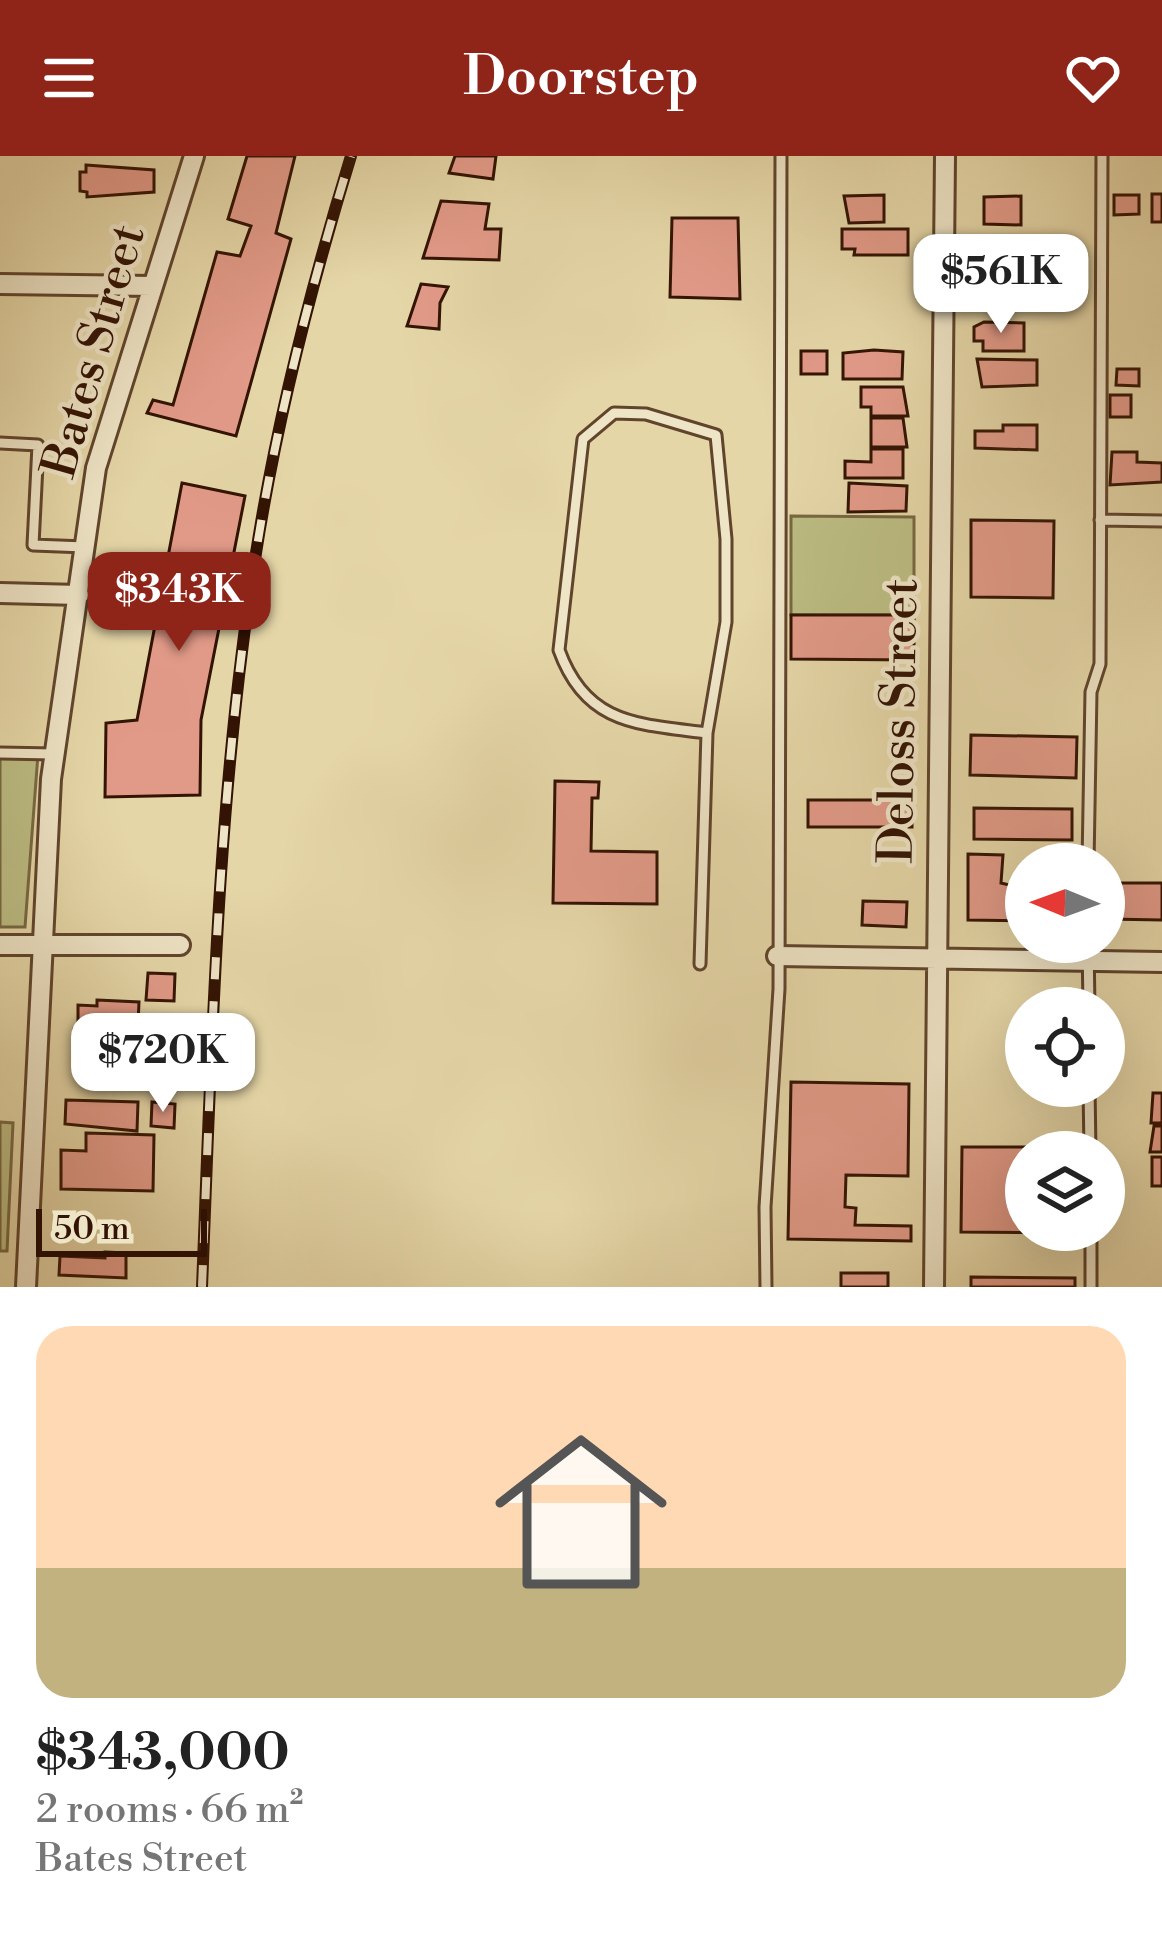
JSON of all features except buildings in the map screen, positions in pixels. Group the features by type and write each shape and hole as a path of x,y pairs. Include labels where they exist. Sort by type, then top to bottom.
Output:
{"street":[{"name":"Bates Street","path":"26,1287 54,754 100,449 194,156"},
{"name":"Deloss Street","path":"934,1287 945,156"},
{"path":"0,284 152,286"},
{"path":"0,593 79,595"},
{"path":"0,945 180,945"},
{"path":"777,956 1005,955"},
{"path":"1125,956 1162,962"}],"lane":[{"path":"766,1287 777,956 782,156"},
{"path":"1088,843 1091,692 1100,664 1102,156"},
{"path":"700,964 707,733 726,622 725,520 716,435 646,414 614,413 583,439 559,650 569,678 599,710 637,724 707,733"},
{"path":"0,443 38,445 33,545 85,547"},
{"path":"1100,520 1162,521"},
{"path":"0,753 54,754"},
{"path":"1091,1251 1091,1287"}],"green space":[{"path":"791,516 914,517 914,615 791,615"},
{"path":"0,753 38,754 25,927 0,927"},
{"path":"0,1122 13,1123 7,1251 0,1251"}],"railway":[{"path":"202,1287 218,919 243,644 285,403 351,156"}]}
